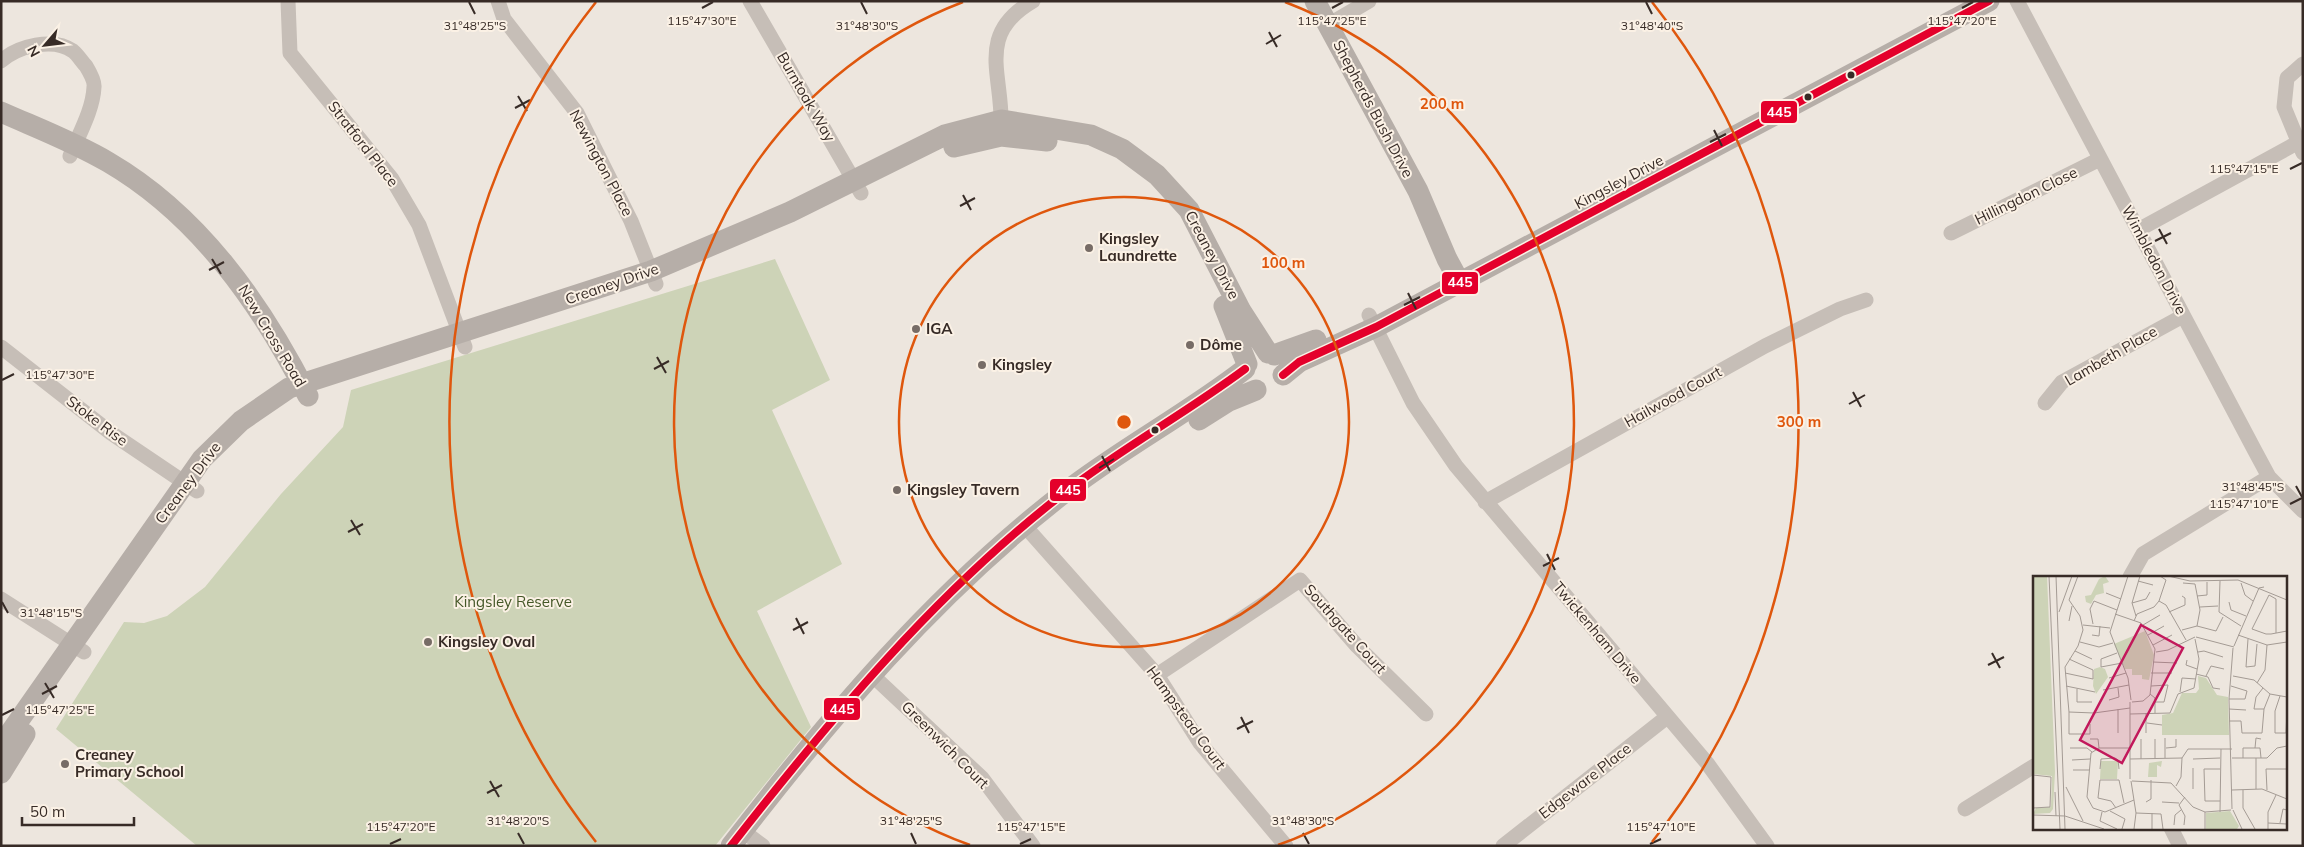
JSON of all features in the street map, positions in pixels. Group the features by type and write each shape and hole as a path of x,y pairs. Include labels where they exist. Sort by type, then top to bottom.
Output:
{"street":[{"name":"Stratford Place","path":"288,1 290,53 392,179 419,225 463,340"},
{"name":"Newington Place","path":"498,1 504,19 577,113 631,221 653,278"},
{"name":"Burntoak Way","path":"750,1 858,187"},
{"path":"1001,128 994,61 999,34 1016,11 1032,1"},
{"name":"Shepherds Bush Drive","path":"1315,1 1418,191 1430,204 1462,274"},
{"path":"1328,25 1369,1"},
{"name":"Kingsley Drive","path":"1462,274 1961,1"},
{"name":"Kingsley Drive","path":"1283,375 1299,362 1373,321 1989,1"},
{"name":"Wimbledon Drive","path":"2017,1 2269,477 2303,511"},
{"path":"1,61 8,55 29,46 56,45 73,51 88,69 95,85 90,107 73,150"},
{"path":"2138,230 2300,148 2284,107 2287,78 2303,64"},
{"name":"New Cross Road","path":"1,112 73,150 102,174 137,197 198,253 232,295 298,392"},
{"name":"New Cross Road","path":"1,126 73,150"},
{"name":"Creaney Drive","path":"1001,128 1037,139 1087,148 1116,161 1148,185 1178,218 1188,234 1231,319 1246,366"},
{"name":"Creaney Drive","path":"1,746 78,648 191,487 202,459 220,439 241,421 298,392 653,278 790,212 858,187 945,135 1001,128 1091,135 1122,149 1157,175 1189,210 1244,316 1271,354"},
{"name":"Hillingdon Close","path":"1951,233 2100,159"},
{"name":"Hailwood Court","path":"1485,502 1765,346 1840,309 1866,300"},
{"name":"Lambeth Place","path":"2045,404 2062,382 2183,316"},
{"name":"Kingsley Drive","path":"1271,354 1304,345 1373,321"},
{"name":"Twickenham Drive","path":"1373,321 1414,403 1435,439 1485,502 1707,763 1767,846"},
{"name":"Stoke Rise","path":"1,347 111,433 191,487"},
{"path":"748,841 928,613 1121,452 1206,399 1246,366 1255,354 1271,354 1282,364 1283,375 1273,389 1256,390 1229,401 1128,464 1028,531"},
{"path":"1246,366 1247,381 1256,390"},
{"path":"2131,576 2143,554 2269,477"},
{"name":"Hampstead Court","path":"1028,531 1157,675 1200,743 1286,846"},
{"name":"Southgate Court","path":"1157,675 1300,580 1357,646 1426,714"},
{"path":"1,599 78,648"},
{"name":"Creaney Drive","path":"1,773 78,648"},
{"name":"Greenwich Court","path":"876,678 982,778 1033,846"},
{"name":"Edgeware Place","path":"1503,846 1667,717"},
{"path":"1965,809 2033,767"},
{"path":"2171,830 2180,846"}],"green space":[{"name":"Kingsley Reserve","path":"775,259 830,380 772,410 842,564 757,611 811,727 715,846 197,846 56,729 124,622 144,623 167,616 205,587 281,494 343,427 351,390"}],"transit line":[{"name":"445","path":"1283,375 1299,362 1376,327 1989,1"},
{"name":"445","path":"731,846 847,704 929,614 972,572 1017,531 1064,493 1245,369"}],"place":[{"name":"Kingsley Laundrette","path":"1089,248"},
{"name":"IGA","path":"916,329"},
{"name":"Dôme","path":"1190,345"},
{"name":"Kingsley","path":"982,365"},
{"name":"Kingsley Tavern","path":"897,490"},
{"name":"Kingsley Oval","path":"428,642"},
{"name":"Creaney Primary School","path":"65,764"}]}
